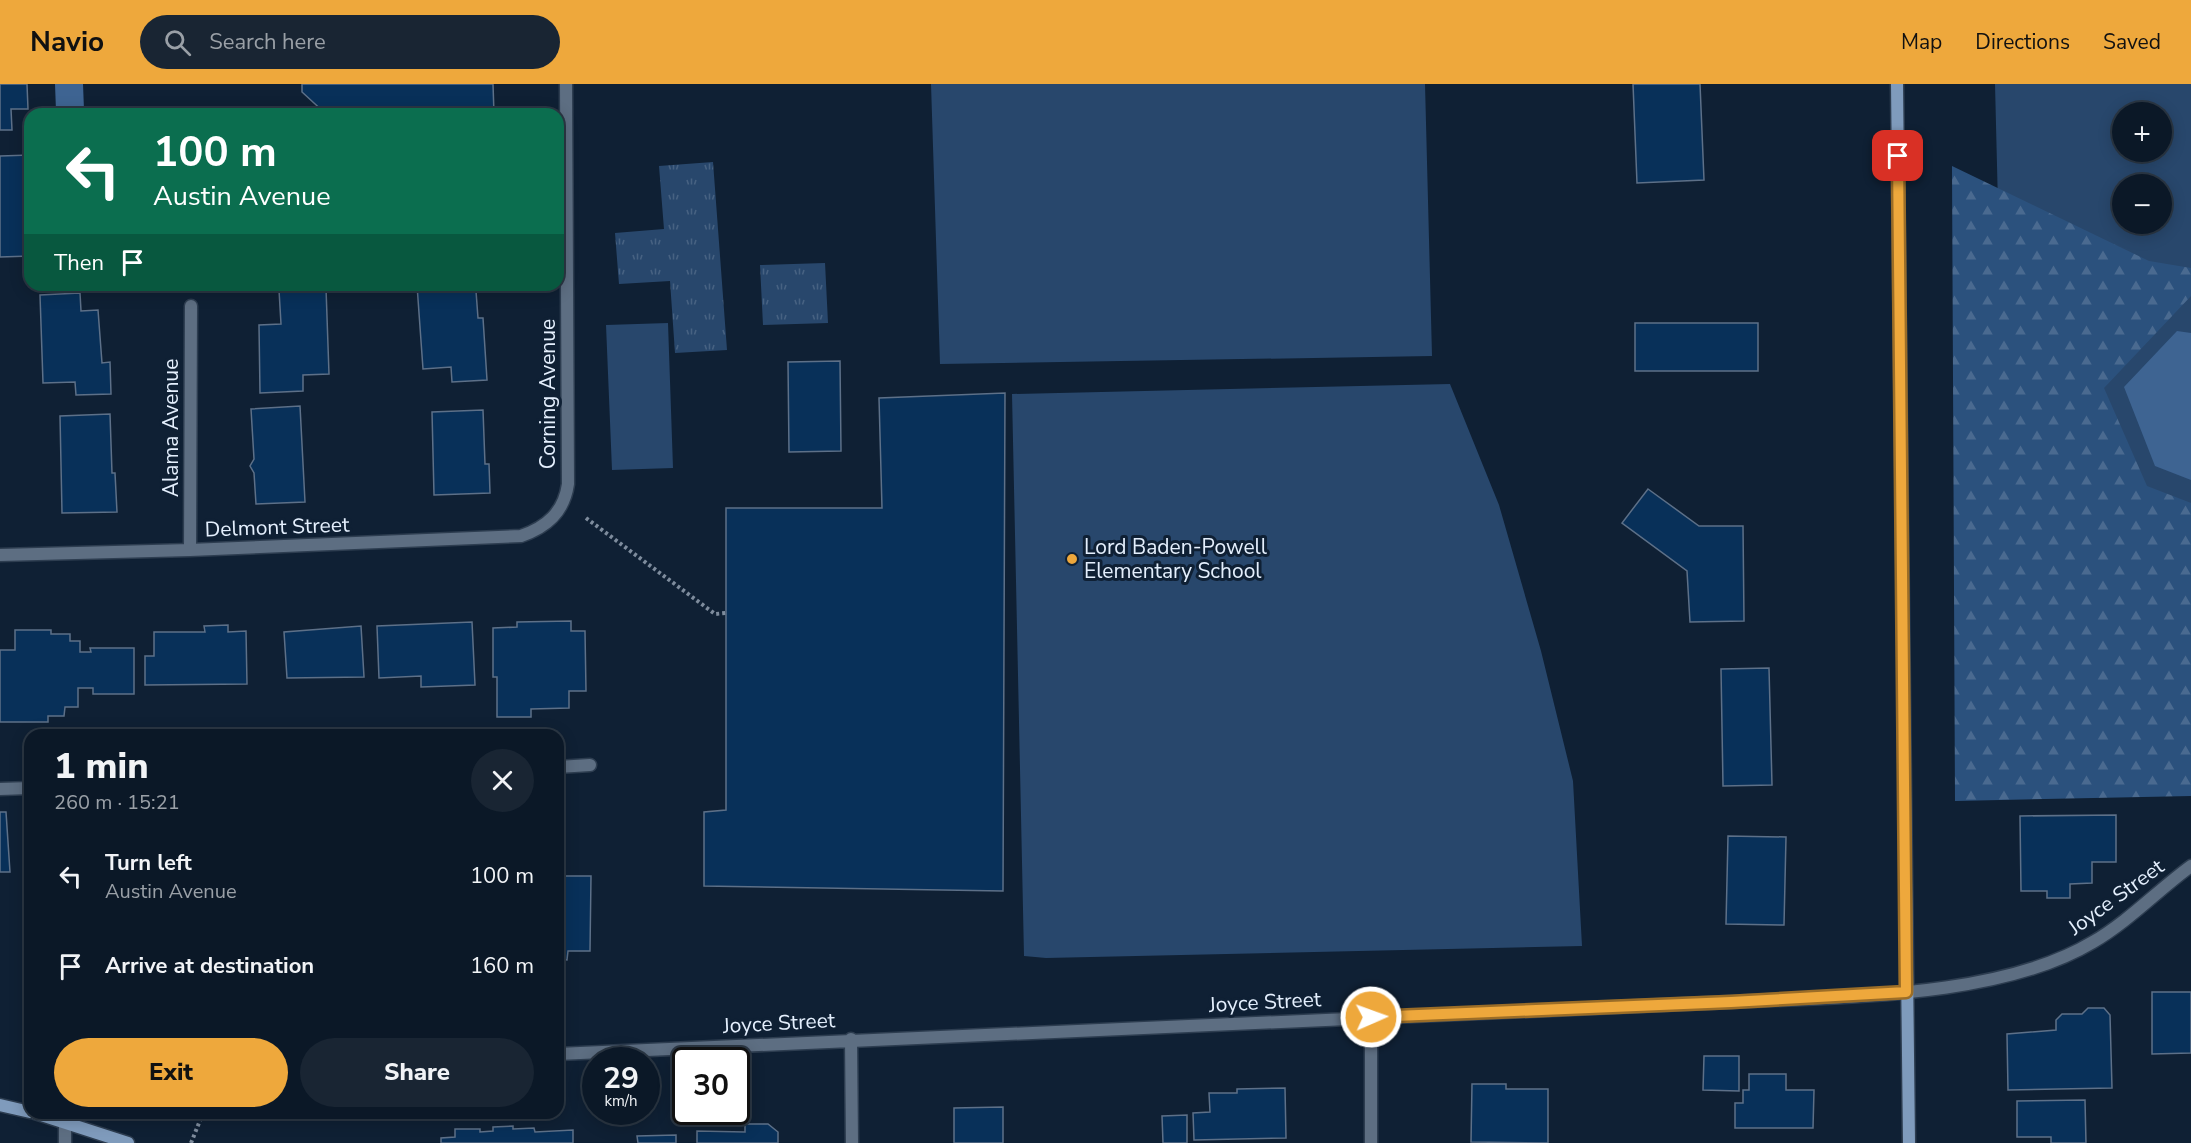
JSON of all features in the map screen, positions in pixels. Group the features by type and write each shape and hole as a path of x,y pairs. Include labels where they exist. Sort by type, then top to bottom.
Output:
{"main road":[{"path":"1897,84 1906,992 1910,1143"},
{"path":"0,1106 24,1111"},
{"path":"58,1119 128,1143"}],"street":[{"name":"Corning Avenue","path":"551,520 566,500 568,484 566,84"},
{"name":"Alama Avenue","path":"190,550 191,306"},
{"name":"Delmont Street","path":"0,555 190,550 521,536 536,531 551,520"},
{"path":"564,767 590,765"},
{"path":"0,789 24,788"},
{"name":"Joyce Street","path":"564,1054 851,1039 1731,1002 1906,992 2014,974 2069,955 2115,927 2191,866"},
{"path":"1371,1017 1371,1143"},
{"path":"851,1039 852,1143"},
{"path":"65,1121 65,1143"}],"path":[{"path":"586,518 715,614 726,613"},
{"path":"191,1143 201,1119"}],"green space":[{"path":"931,84 1425,84 1432,356 940,364"},
{"path":"1995,84 2191,84 2191,654 2009,651"},
{"path":"713,162 727,350 675,353 670,281 619,284 615,233 664,229 659,166"},
{"path":"1952,166 2149,261 2191,268 2191,296 2104,388 2147,486 2191,503 2191,796 1955,801"},
{"path":"825,263 828,323 763,325 760,265"},
{"path":"668,323 673,468 612,470 606,325"},
{"path":"1450,384 1499,505 1541,651 1573,781 1582,946 1046,958 1024,956 1012,394"}],"shaded area":[{"path":"55,84 83,84 84,108 56,108"},
{"path":"2177,331 2191,333 2191,480 2155,466 2124,387"}],"building":[{"path":"0,84 27,84 28,108 11,109 12,130 0,130"},
{"path":"302,84 493,84 494,108 319,108 302,92"},
{"path":"1633,84 1700,84 1704,180 1637,183"},
{"path":"24,155 24,256 0,257 0,156"},
{"path":"279,291 326,291 329,374 303,375 303,391 260,393 259,325 281,324"},
{"path":"417,291 476,291 478,318 483,318 487,380 452,382 451,367 423,369"},
{"path":"80,293 81,311 98,310 102,363 110,362 111,394 76,395 75,382 43,383 40,295"},
{"path":"1635,323 1758,323 1758,371 1635,371"},
{"path":"840,361 841,451 789,452 788,362"},
{"path":"1005,393 1003,891 704,886 704,812 726,810 726,508 882,508 879,398"},
{"path":"300,406 305,502 256,504 254,473 250,466 254,459 251,409"},
{"path":"483,410 485,464 489,464 490,493 434,495 432,412"},
{"path":"110,414 112,473 115,473 117,512 62,513 60,416"},
{"path":"1648,489 1699,526 1743,526 1744,621 1690,622 1687,571 1622,523"},
{"path":"571,621 571,631 585,631 586,691 569,691 569,708 531,709 531,717 497,717 497,677 493,677 493,628 517,627 517,622"},
{"path":"472,622 475,685 421,687 421,676 379,678 377,626"},
{"path":"228,625 228,632 246,631 247,684 145,685 145,656 154,656 154,632 205,632 204,626"},
{"path":"361,626 364,677 287,678 284,632"},
{"path":"15,630 51,630 51,634 70,634 70,641 80,641 80,652 91,652 90,648 134,648 134,694 93,694 93,688 78,688 78,707 65,707 64,716 48,716 48,722 0,722 0,650 15,650"},
{"path":"1769,668 1772,785 1723,786 1721,669"},
{"path":"0,812 6,812 10,872 0,872"},
{"path":"2116,815 2116,862 2092,862 2092,883 2070,884 2070,898 2047,898 2047,891 2021,891 2020,816"},
{"path":"1728,836 1786,837 1784,925 1726,924"},
{"path":"564,876 591,876 590,951 568,951 567,960 564,960"},
{"path":"2152,992 2191,992 2191,1053 2152,1054"},
{"path":"2088,1008 2104,1008 2110,1015 2112,1088 2008,1090 2007,1034 2056,1030 2056,1020 2062,1014 2082,1014"},
{"path":"1704,1056 1739,1056 1739,1091 1703,1090"},
{"path":"1749,1074 1786,1074 1786,1090 1814,1090 1813,1128 1735,1128 1735,1103 1743,1103 1743,1090 1749,1090"},
{"path":"1472,1084 1506,1084 1506,1089 1548,1089 1548,1143 1471,1142"},
{"path":"1285,1088 1286,1138 1194,1140 1193,1113 1210,1112 1209,1093 1237,1093 1237,1089"},
{"path":"2085,1100 2086,1143 2051,1143 2051,1137 2017,1137 2017,1101"},
{"path":"1003,1107 1003,1143 954,1143 954,1108"},
{"path":"1187,1115 1187,1143 1163,1143 1162,1116"},
{"path":"768,1124 778,1132 778,1143 697,1143 697,1131 745,1132 745,1125"},
{"path":"513,1126 513,1129 534,1128 535,1132 573,1130 573,1143 441,1143 441,1138 455,1137 455,1129 480,1129 480,1132 493,1131 493,1127"},
{"path":"676,1135 676,1143 638,1143 637,1136"}],"place":[{"name":"Lord Baden-Powell Elementary School","path":"1072,559"}],"route":[{"path":"1371,1017 1731,1002 1906,992 1898,156"}]}
